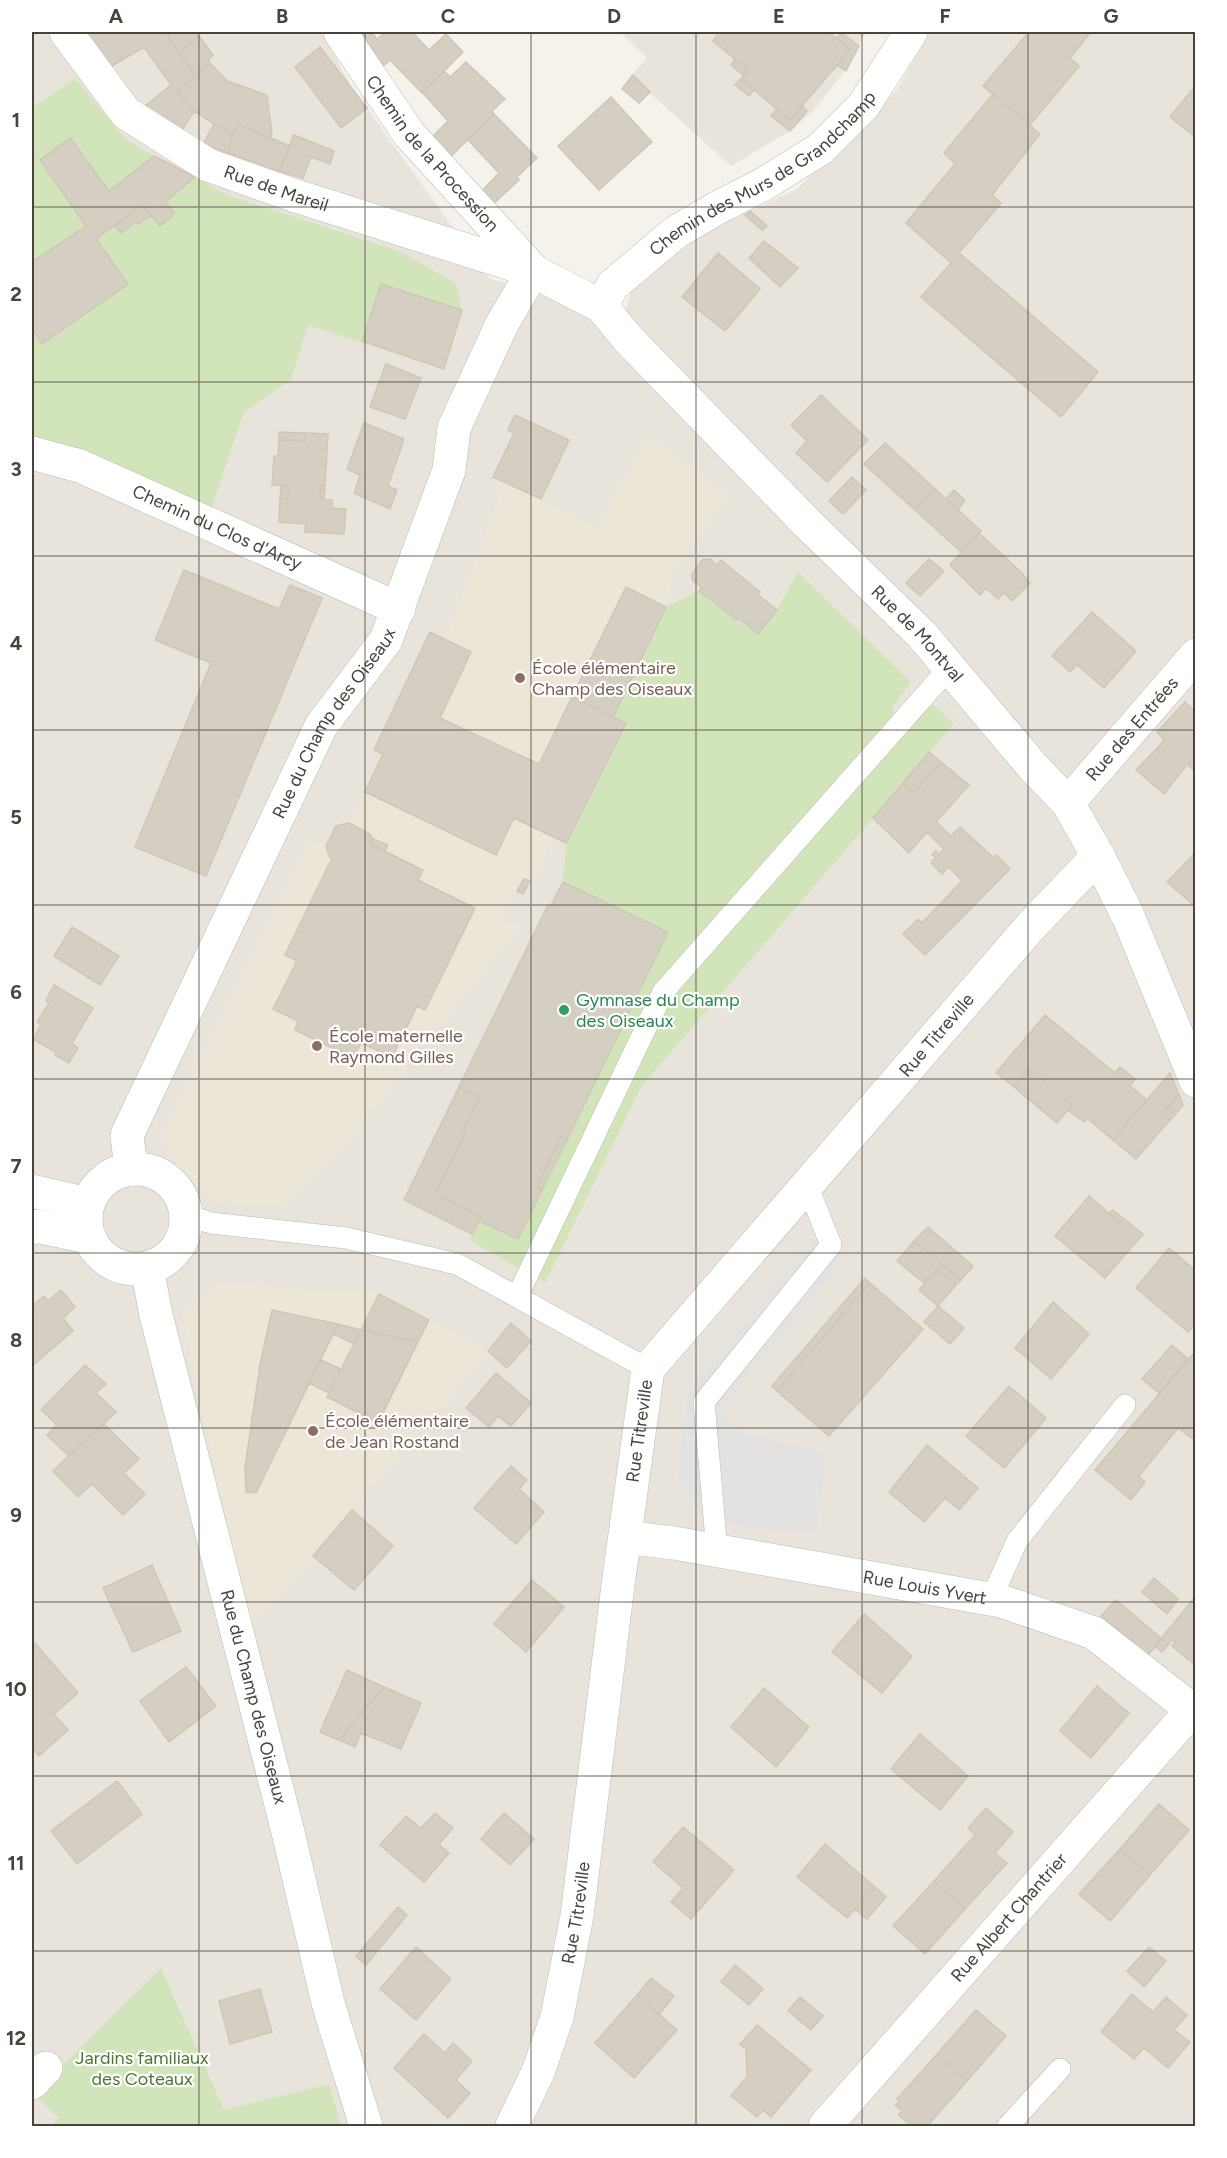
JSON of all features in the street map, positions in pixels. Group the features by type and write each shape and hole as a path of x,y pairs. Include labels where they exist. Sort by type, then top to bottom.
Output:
{"street":[{"name":"Rue de Mareil","path":"66,32 126,113 208,165 293,195 533,271"},
{"name":"Chemin de la Procession","path":"340,32 409,134 533,271"},
{"name":"Chemin des Murs de Grandchamp","path":"601,306 614,285 676,232 764,184 820,149 864,105 911,32"},
{"name":"Rue de Montval","path":"533,271 601,306 629,340 807,523 922,635 1034,768 1068,802 1128,916 1194,1072"},
{"name":"Rue du Champ des Oiseaux","path":"131,1169 127,1135 321,726 386,640 449,470 454,428 502,324 533,271"},
{"name":"Chemin du Clos d'Arcy","path":"32,453 80,466 399,609"},
{"name":"Rue des Entrées","path":"1068,802 1196,655"},
{"name":"Rue Titreville","path":"512,2127 538,2072 557,2017 565,1985 577,1916 648,1369 1037,919 1098,856"},
{"path":"131,1169 147,1170 161,1176 173,1186 182,1200 186,1215 185,1229 180,1243 171,1254 147,1268 132,1269 119,1266 106,1259 89,1237 86,1221 88,1204 94,1191 104,1180 131,1169"},
{"path":"32,1191 88,1204"},
{"path":"32,1228 36,1226 89,1237"},
{"name":"Rue du Champ des Oiseaux","path":"147,1268 156,1315 288,1832 328,2003 366,2127"},
{"name":"Rue Louis Yvert","path":"625,1537 991,1599 1094,1633 1194,1711"},
{"name":"Rue Albert Chantrier","path":"825,2127 1194,1711"}],"lane":[{"path":"517,1297 663,992 950,667"},
{"path":"717,1551 704,1402 831,1245 807,1185"},
{"path":"186,1215 211,1223 346,1238 457,1264 648,1369"},
{"path":"991,1599 1017,1541 1125,1405"},
{"path":"1008,2127 1060,2069"}],"shaded area":[{"path":"32,32 322,32 351,86 490,279 625,311 632,289 735,208 744,214 797,189 897,90 929,32 1195,32 1195,2126 32,2126"},
{"path":"620,32 866,32 844,72 813,111 793,129 731,166 631,76 647,58"},
{"path":"648,435 728,496 673,572 666,607 613,716 626,723 566,843 553,837 526,896 512,890 497,918 520,926 349,1140 282,1205 213,1201 178,1170 161,1137 310,840 326,846 336,826 349,823 382,755 374,750 430,632 446,639 504,482 597,529"},
{"path":"815,1236 848,1255 721,1407 733,1431 826,1452 817,1533 708,1524 678,1478 687,1394"},
{"name":"École élémentaire de Jean Rostand","path":"218,1283 379,1294 488,1351 313,1556 249,1626 182,1315"}],"green space":[{"path":"75,78 125,139 154,156 230,196 401,252 456,283 462,310 444,369 308,325 291,379 244,412 211,509 32,440 32,108"},
{"path":"798,572 911,682 891,710 909,723 927,699 954,724 641,1087 545,1283 471,1241 472,1234 404,1200 548,905 550,906 563,882 566,843 625,723 613,717 666,607 699,591 736,620 739,618 758,633 777,610"},
{"name":"Jardins familiaux des Coteaux","path":"161,1968 224,2110 329,2084 341,2126 50,2126 59,2118 34,2094"}],"building":[{"path":"165,32 195,76 177,92 194,111 181,132 144,107 171,85 144,47 110,67 85,33"},
{"path":"165,32 195,32 199,36 179,53"},
{"path":"344,32 371,32 377,39 385,32 412,32 429,50 446,34 463,52 422,93 390,60 374,74"},
{"path":"715,32 829,32 850,50 790,120 741,79 748,70 713,41 717,34"},
{"path":"1029,32 1091,32 1070,58 1079,66 1030,125 983,86"},
{"path":"842,33 859,46 846,71 837,65 850,50 837,38"},
{"path":"199,36 213,55 208,61 210,63 195,76 179,53"},
{"path":"320,47 367,108 341,128 295,67"},
{"path":"735,59 748,70 744,76 731,65"},
{"path":"466,62 505,99 492,111 494,114 448,159 432,137 448,121 422,92 444,71 450,77"},
{"path":"210,63 227,81 267,95 272,134 270,139 239,125 233,134 194,111 177,92"},
{"path":"633,75 650,92 639,103 622,89"},
{"path":"741,79 754,90 749,96 735,85"},
{"path":"1196,85 1196,138 1170,117"},
{"path":"993,94 1040,134 992,195 1001,203 959,253 1098,372 1061,417 921,297 951,263 906,223 955,164 944,153"},
{"path":"611,97 652,142 599,190 558,146"},
{"path":"802,106 807,111 790,131 771,116 777,109 790,120"},
{"path":"494,114 537,158 517,177 519,180 491,206 480,193 499,173 468,140"},
{"path":"214,124 233,134 228,153 203,144"},
{"path":"239,125 290,146 279,171 228,153 233,134"},
{"path":"294,135 334,151 330,164 311,157 303,178 279,171"},
{"path":"70,138 109,191 154,156 195,177 165,202 175,213 160,226 142,205 96,239 128,284 42,344 32,328 32,262 86,226 40,160"},
{"path":"142,205 151,215 138,224 135,222 121,233 115,226"},
{"path":"750,211 767,226 762,230 745,215"},
{"path":"764,241 798,268 780,287 749,258"},
{"path":"718,253 760,289 725,331 682,297"},
{"path":"381,284 462,310 444,369 362,341"},
{"path":"386,364 421,378 405,419 370,407"},
{"path":"821,395 868,440 827,482 796,453 807,441 791,425"},
{"path":"515,415 569,440 541,499 493,477 514,433 508,430"},
{"path":"364,423 404,439 388,486 397,490 390,509 354,493 360,475 347,469"},
{"path":"279,432 305,433 305,441 279,440"},
{"path":"305,433 328,434 325,486 321,486 320,499 332,500 332,508 346,509 344,534 305,532 306,524 279,522 280,499 288,499 289,486 272,485 274,456 278,456 279,440 305,441"},
{"path":"885,443 934,488 915,510 864,464"},
{"path":"852,477 866,490 843,514 829,501"},
{"path":"281,486 289,486 288,499 280,499"},
{"path":"321,486 325,486 324,499 320,499"},
{"path":"934,488 981,531 961,552 915,510"},
{"path":"954,490 965,500 958,510 946,499"},
{"path":"979,533 1030,583 1012,601 1004,593 998,599 986,588 980,595 950,565"},
{"path":"703,559 710,559 717,565 721,560 760,592 758,595 777,610 758,634 699,591 702,588 692,580 692,574"},
{"path":"929,559 944,571 920,596 906,583"},
{"path":"184,570 279,609 290,585 322,598 206,876 135,847 211,663 155,640"},
{"path":"626,587 666,607 613,717 572,697"},
{"path":"1092,612 1136,651 1104,688 1077,665 1070,672 1052,656"},
{"path":"430,632 471,652 440,718 539,764 572,697 626,723 566,843 514,818 496,855 365,792 383,754 374,750"},
{"path":"1185,702 1196,712 1196,753 1164,794 1136,770 1163,742 1164,740 1157,732"},
{"path":"929,752 941,762 914,793 903,783"},
{"path":"1196,757 1196,768 1193,770 1188,765"},
{"path":"941,762 969,785 936,822 951,836 960,827 994,858 996,855 1010,869 925,955 903,934 918,919 922,923 962,881 949,867 942,874 931,863 936,858 932,854 936,851 939,854 944,849 927,832 909,853 873,818 903,783 914,793"},
{"path":"349,823 370,834 373,839 370,844 423,870 418,880 475,908 425,1010 417,1006 392,1057 361,1043 353,1058 295,1030 298,1021 273,1009 297,961 285,955 332,858 326,846 336,826"},
{"path":"373,839 388,845 385,851 370,844"},
{"path":"1196,852 1196,907 1167,882"},
{"path":"524,879 530,881 523,894 517,891"},
{"name":"Gymnase du Champ des Oiseaux","path":"563,882 668,932 567,1140 561,1137 537,1187 542,1190 518,1239 479,1221 481,1217 435,1194 466,1132 463,1131 480,1097 459,1087 548,905 550,907"},
{"path":"72,927 119,956 100,985 54,956"},
{"path":"54,985 93,1008 72,1043 78,1048 69,1063 33,1039 41,1025 37,1022 49,1003 46,1000"},
{"path":"1045,1015 1115,1073 1120,1067 1135,1079 1130,1086 1147,1100 1113,1140 1087,1118 1084,1122 1068,1110 1072,1105 1029,1069 1014,1087 996,1073"},
{"path":"1029,1069 1072,1105 1057,1123 1014,1087"},
{"path":"1170,1073 1179,1094 1162,1113 1170,1120 1136,1159 1113,1140"},
{"path":"459,1087 480,1097 463,1131 466,1132 435,1194 481,1217 472,1234 404,1200"},
{"path":"1179,1094 1183,1105 1174,1116 1170,1105"},
{"path":"1170,1105 1174,1116 1170,1120 1162,1113"},
{"path":"561,1137 567,1140 542,1190 537,1187"},
{"path":"1089,1196 1120,1223 1124,1219 1143,1234 1105,1278 1055,1236"},
{"path":"1113,1210 1124,1219 1120,1223 1109,1213"},
{"path":"928,1227 973,1266 961,1280 914,1241"},
{"path":"914,1241 961,1280 956,1285 937,1269 924,1283 897,1261"},
{"path":"1169,1248 1196,1271 1196,1323 1188,1332 1136,1288"},
{"path":"937,1269 956,1285 938,1306 919,1290"},
{"path":"865,1278 870,1283 777,1391 772,1386"},
{"path":"870,1283 923,1329 829,1436 777,1391"},
{"path":"61,1290 75,1307 63,1318 73,1331 32,1366 32,1306 44,1296 48,1301"},
{"path":"379,1294 429,1320 418,1342 361,1330"},
{"path":"1053,1302 1089,1334 1051,1379 1015,1348"},
{"path":"938,1306 964,1328 950,1344 924,1322"},
{"path":"272,1310 338,1324 256,1493 246,1492 245,1467 260,1365"},
{"path":"511,1323 531,1341 507,1368 488,1351"},
{"path":"338,1324 361,1330 354,1344 333,1334"},
{"path":"361,1330 418,1342 378,1423 327,1397"},
{"path":"1172,1345 1188,1359 1159,1393 1142,1379"},
{"path":"1194,1353 1196,1354 1196,1438 1191,1438 1178,1428 1139,1476 1145,1482 1131,1500 1095,1470"},
{"path":"321,1360 341,1369 329,1393 309,1383"},
{"path":"85,1365 106,1384 96,1393 116,1412 69,1456 47,1435 57,1425 41,1410"},
{"path":"496,1373 531,1403 511,1426 498,1416 489,1427 466,1408"},
{"path":"1009,1386 1046,1418 1004,1468 966,1436"},
{"path":"103,1423 139,1459 124,1473 145,1494 123,1515 92,1484 78,1497 53,1471"},
{"path":"927,1445 978,1488 959,1510 945,1498 924,1522 889,1492"},
{"path":"511,1466 527,1480 519,1489 544,1512 516,1544 474,1508"},
{"path":"352,1510 393,1546 354,1590 313,1556"},
{"path":"152,1565 181,1631 133,1652 103,1588"},
{"path":"1154,1578 1178,1599 1167,1614 1142,1592"},
{"path":"532,1580 564,1607 526,1652 494,1624"},
{"path":"1196,1596 1196,1666 1172,1646 1175,1642 1172,1640 1162,1652 1155,1646"},
{"path":"1116,1600 1162,1639 1147,1656 1101,1616"},
{"path":"864,1614 912,1656 882,1693 832,1652"},
{"path":"33,1641 78,1693 54,1714 68,1730 39,1756 32,1748"},
{"path":"186,1667 216,1706 169,1742 140,1701"},
{"path":"347,1670 384,1687 339,1740 320,1732"},
{"path":"1097,1686 1129,1713 1091,1758 1060,1731"},
{"path":"384,1687 421,1703 401,1749 361,1733 355,1747 339,1740"},
{"path":"764,1688 809,1727 776,1767 731,1727"},
{"path":"920,1734 968,1776 940,1810 891,1769"},
{"path":"117,1781 142,1814 77,1864 51,1831"},
{"path":"1159,1804 1189,1830 1150,1875 1120,1849"},
{"path":"986,1808 1013,1832 995,1853 1007,1863 965,1909 934,1881 975,1835 968,1828"},
{"path":"435,1813 453,1828 439,1844 449,1853 424,1882 380,1845 406,1816 421,1828"},
{"path":"504,1813 534,1839 510,1865 481,1839"},
{"path":"683,1827 734,1870 691,1919 671,1902 683,1888 653,1862"},
{"path":"825,1844 875,1887 847,1918 797,1877"},
{"path":"1120,1849 1150,1875 1110,1921 1079,1894"},
{"path":"934,1881 965,1909 925,1954 893,1926"},
{"path":"875,1887 886,1897 867,1919 855,1909"},
{"path":"398,1907 407,1915 366,1965 356,1956"},
{"path":"416,1947 451,1979 416,2020 380,1989"},
{"path":"1149,1947 1166,1961 1144,1987 1127,1971"},
{"path":"735,1965 763,1989 749,2005 721,1982"},
{"path":"651,1978 674,1996 659,2015 637,1995"},
{"path":"260,1989 272,2032 230,2044 219,2001"},
{"path":"1132,1994 1153,2012 1166,1997 1187,2015 1174,2030 1190,2042 1168,2068 1144,2048 1134,2059 1101,2032"},
{"path":"637,1995 677,2030 634,2078 595,2043"},
{"path":"800,1997 823,2016 811,2030 788,2011"},
{"path":"976,2010 1006,2036 967,2081 937,2054"},
{"path":"757,2025 811,2070 771,2117 763,2110 757,2117 731,2096 747,2077 746,2049 740,2044"},
{"path":"424,2034 445,2053 453,2043 472,2061 456,2080 470,2093 448,2118 394,2068"},
{"path":"937,2054 967,2081 928,2125 925,2123 921,2126 912,2126 898,2115 902,2111 895,2105 899,2102 897,2099"}],"place":[{"name":"École élémentaire Champ des Oiseaux","path":"520,678"},
{"name":"Gymnase du Champ des Oiseaux","path":"564,1010"},
{"name":"École maternelle Raymond Gilles","path":"317,1046"},
{"name":"École élémentaire de Jean Rostand","path":"313,1431"}]}
